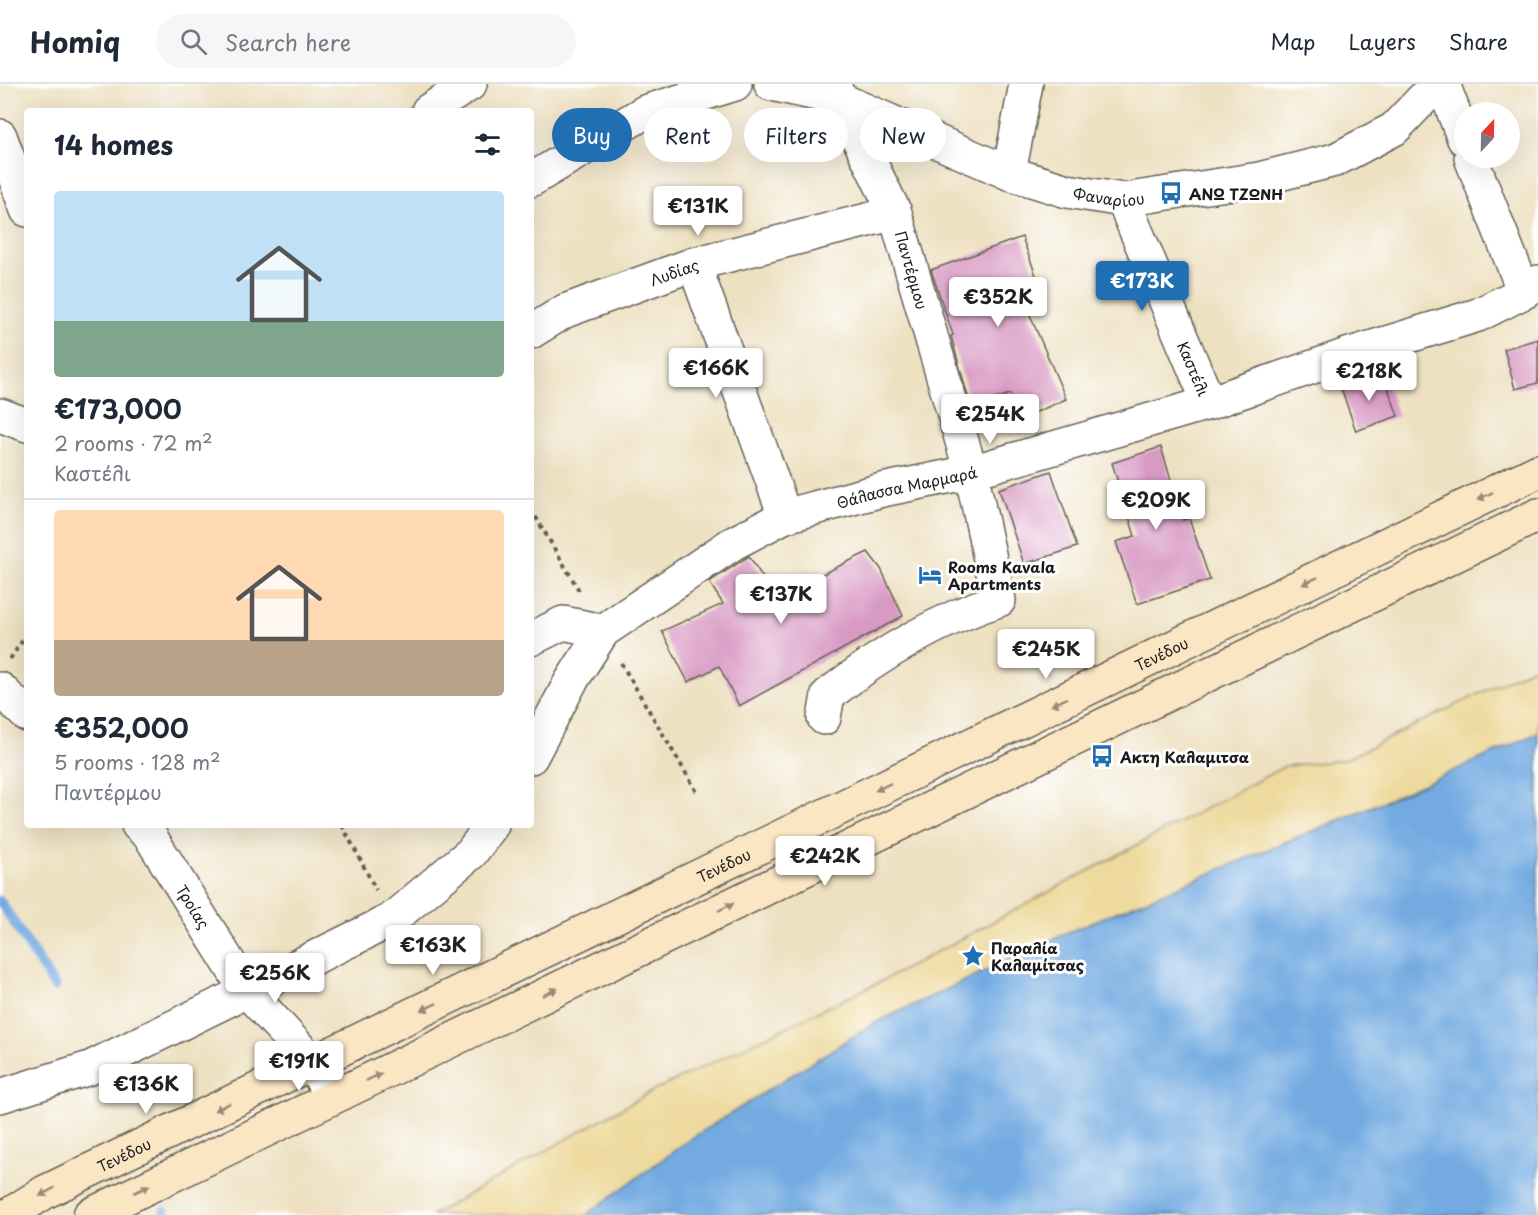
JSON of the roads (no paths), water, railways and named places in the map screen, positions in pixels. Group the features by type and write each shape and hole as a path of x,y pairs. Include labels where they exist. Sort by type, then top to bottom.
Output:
{"main road":[{"name":"Τενέδου","path":"9,1215 45,1192 1538,471"},
{"path":"90,1215 1538,515"}],"street":[{"path":"433,108 470,84"},
{"path":"534,178 645,112 735,84"},
{"name":"Φαναρίου","path":"771,84 837,91 1009,173 1067,191 1123,200 1258,179 1335,160 1394,129 1437,84"},
{"path":"1009,173 1026,84"},
{"path":"1443,84 1454,113"},
{"name":"Παντέρμου","path":"824,718 828,695 850,678 957,614 999,600 971,472 895,213 837,91"},
{"path":"0,136 24,202"},
{"path":"1476,168 1531,287"},
{"name":"Καστέλι","path":"1123,200 1209,403"},
{"name":"Λυδίας","path":"534,330 565,311 694,264 895,213"},
{"path":"694,264 785,516"},
{"name":"Θάλασσα Μαρμαρά","path":"534,751 570,683 603,631 732,544 785,516 882,490 971,472 1209,403 1347,355 1478,315 1531,287"},
{"path":"0,415 24,424"},
{"path":"534,638 563,623 603,631"},
{"path":"3,678 24,710"},
{"name":"Τροίας","path":"141,828 150,836 246,990 313,1063 331,1098"},
{"path":"0,1096 90,1068 391,920 471,853 490,828"}],"water":[{"path":"1538,733 1538,1215 586,1215 690,1139 873,1024 1066,933 1386,801"}],"waterway":[{"path":"0,901 55,987"},
{"path":"164,1211 165,1215"}],"place":[{"name":"ΑΝΩ ΤΖΩΝΗ","path":"1171,193"},
{"name":"Rooms Kavala Apartments","path":"930,575"},
{"name":"Ακτη Καλαμιτσα","path":"1102,756"},
{"name":"Παραλία Καλαμίτσας","path":"973,956"}]}
